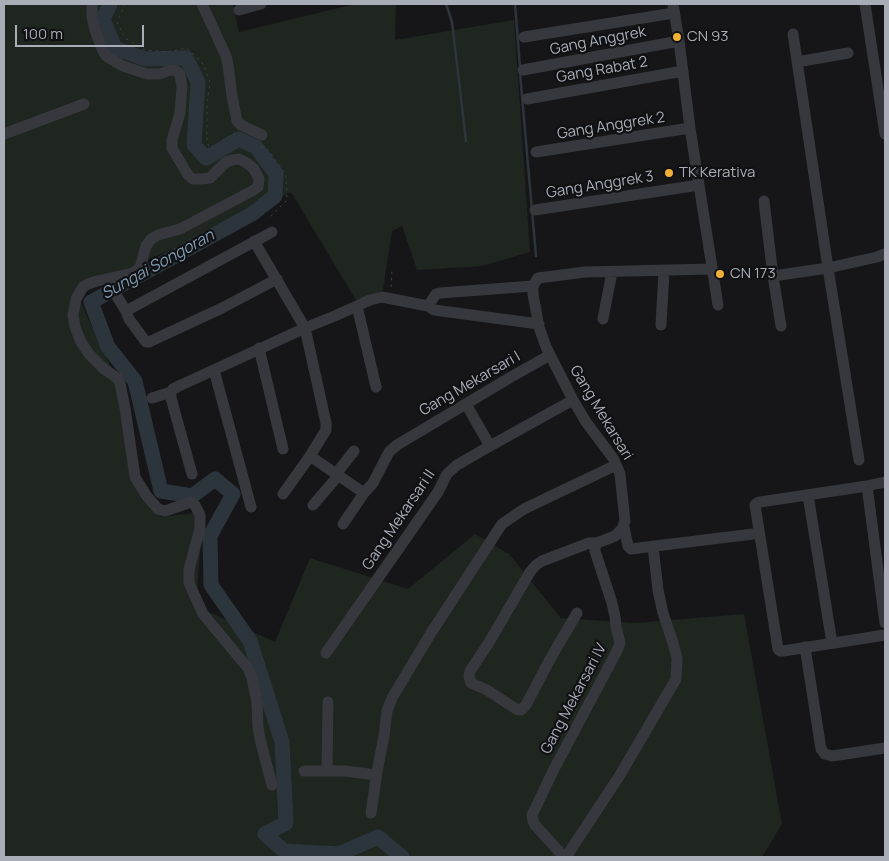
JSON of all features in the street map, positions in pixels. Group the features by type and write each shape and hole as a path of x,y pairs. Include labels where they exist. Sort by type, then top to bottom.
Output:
{"street":[{"path":"92,4 95,30 106,56 123,66 147,74 160,74 174,70 180,75 182,87 180,113 172,140 172,148 188,175 193,179 210,178 226,162 239,159 254,169 259,179 258,187 245,195 180,229 151,239 146,246 140,268 134,273 110,281 97,281 88,284 76,299 73,315 81,342 89,354 117,378 120,383 135,477 146,495 158,509 165,511 191,502 195,505 200,515 200,528 189,570 189,583 203,614 248,668 257,703 261,743 272,785"},
{"path":"202,4 226,56 237,121 262,140"},
{"path":"239,10 261,4"},
{"path":"866,4 885,134"},
{"path":"524,37 673,8 718,305"},
{"path":"793,34 859,460"},
{"name":"Gang Anggrek","path":"523,70 679,41"},
{"path":"797,62 848,53"},
{"name":"Gang Rabat 2","path":"527,99 683,71"},
{"path":"4,134 84,104"},
{"name":"Gang Anggrek 2","path":"536,152 690,128"},
{"name":"Gang Anggrek 3","path":"536,210 700,185"},
{"path":"764,201 781,326"},
{"path":"126,311 272,232"},
{"path":"254,241 305,328 326,423 326,430 283,494"},
{"path":"773,276 828,268 883,256"},
{"path":"428,306 436,294 533,286 538,278 541,277 585,272 712,269"},
{"path":"661,325 664,271"},
{"path":"603,319 612,272"},
{"path":"110,281 129,319 146,342 149,342 277,280"},
{"name":"Gang Mekarsari","path":"533,286 533,296 541,335 550,355 573,400 586,422 609,452 620,474 628,546 631,549 653,546"},
{"path":"152,398 171,392 173,389 259,348 376,298 390,298 428,306 434,310 539,326"},
{"path":"357,306 376,387"},
{"path":"259,348 283,449"},
{"name":"Gang Mekarsari I","path":"344,524 364,493 373,483 389,452 406,439 550,355"},
{"path":"214,370 251,507"},
{"path":"171,392 192,474"},
{"name":"Gang Mekarsari II","path":"326,653 438,492 448,474 457,465 573,400"},
{"path":"466,404 490,446"},
{"path":"313,505 354,451"},
{"path":"310,456 364,493"},
{"path":"371,813 387,711 392,698 431,633 502,524 524,509 616,464"},
{"path":"885,482 760,502 756,505 778,649 783,651 885,635"},
{"path":"867,486 885,622"},
{"path":"808,495 832,643"},
{"path":"577,613 526,706 521,710 471,683 470,670 536,565 589,543 595,543 616,536 624,522"},
{"path":"565,857 620,775 676,679 676,658 673,643 662,613 653,546 753,534"},
{"name":"Gang Mekarsari IV","path":"565,857 535,825 532,814 620,643 612,603 594,551 595,543"},
{"path":"805,647 821,749 825,754 832,756 885,748"},
{"path":"327,771 328,702"},
{"path":"304,771 345,771 376,775"}],"path":[{"path":"125,4 117,22 125,38 145,50 168,52 187,48 204,65 210,83 207,101 207,143 211,149 235,133"},
{"path":"262,140 286,175 287,200 270,217"},
{"path":"390,298 392,269"}],"shaded area":[{"path":"4,4 233,4 239,32 355,4 396,4 395,40 514,20 530,252 482,266 417,270 402,226 392,231 383,290 357,302 291,192 77,294 121,389 138,482 161,517 203,512 196,606 275,642 310,558 408,589 475,534 509,554 561,618 636,623 744,614 782,824 762,857 4,857"}],"waterway":[{"name":"Sungai Songoran","path":"110,4 103,19 115,48 145,59 186,58 198,82 194,145 206,158 239,139 256,147 276,174 275,196 252,214 91,302 108,347 135,381 161,491 192,496 215,479 233,494 210,536 211,585 250,641 282,742 286,823 265,834 284,851 339,854 378,837 402,857"},
{"path":"446,4 452,22 466,141"},
{"path":"515,4 520,67"},
{"path":"520,73 536,256"}],"place":[{"name":"CN 93","path":"677,37"},
{"name":"TK Kerativa","path":"669,173"},
{"name":"CN 173","path":"720,274"}]}
